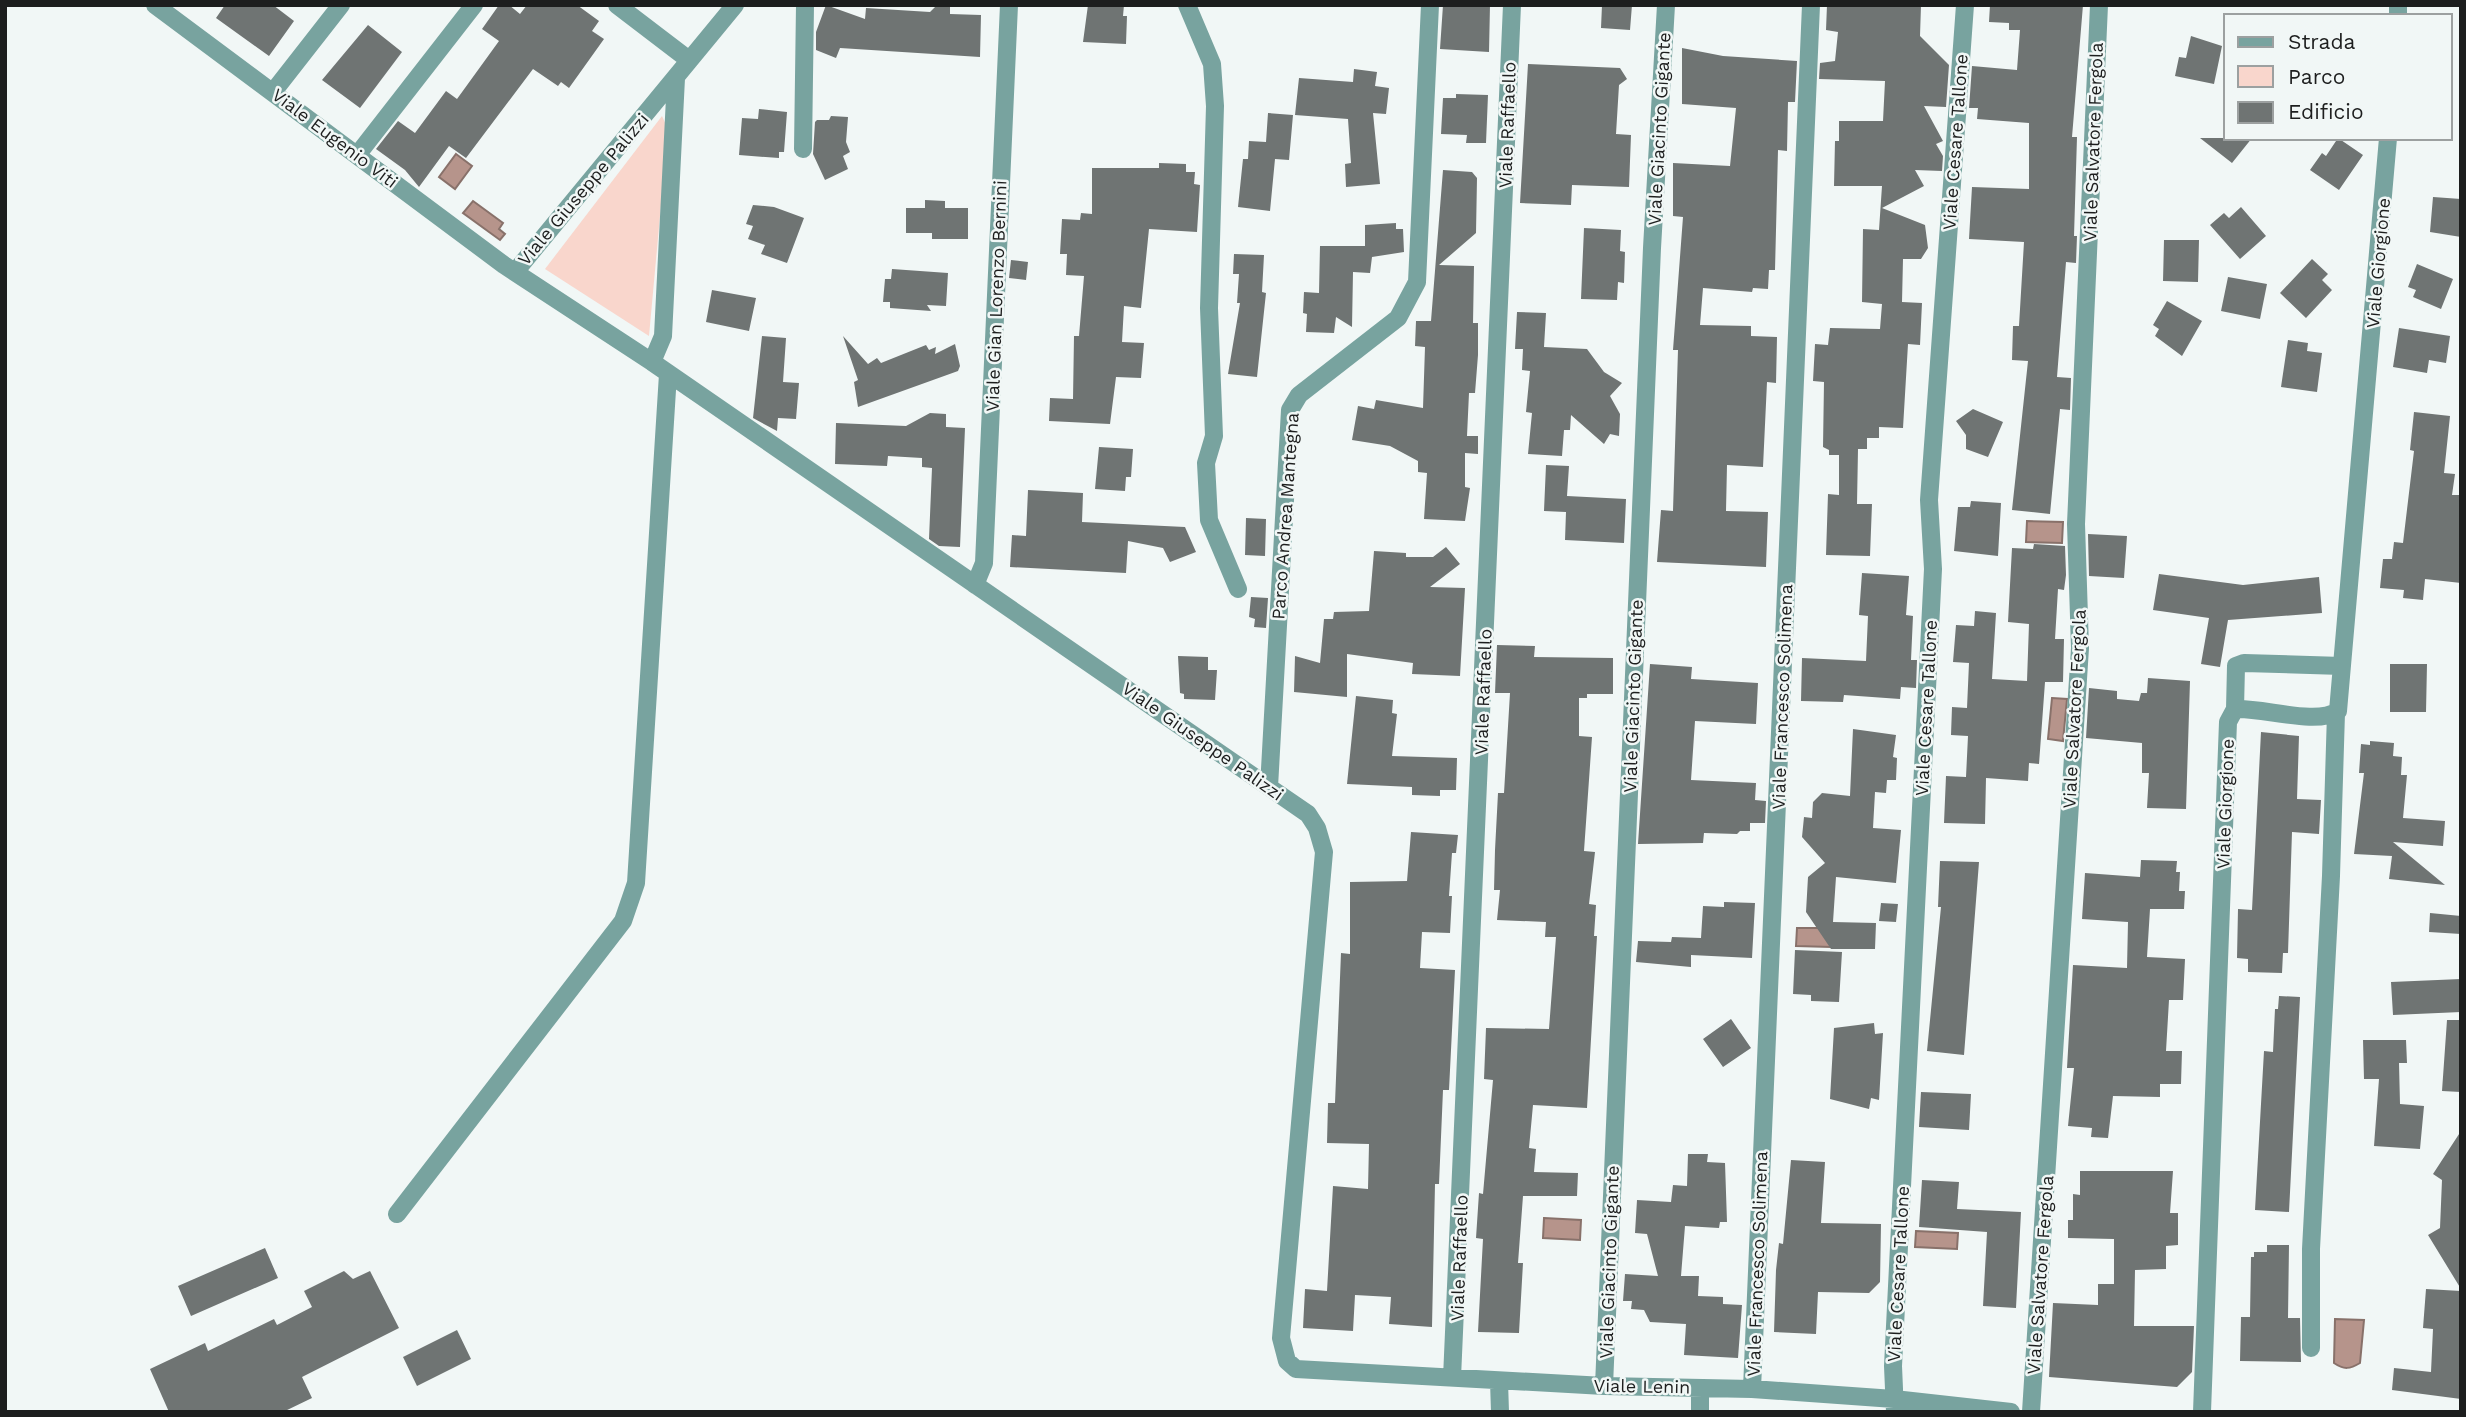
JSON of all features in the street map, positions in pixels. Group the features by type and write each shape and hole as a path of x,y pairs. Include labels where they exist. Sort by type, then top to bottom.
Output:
{"street":[{"name":"Viale Eugenio Viti","path":"155,5 515,272"},
{"path":"273,92 341,5"},
{"path":"358,155 474,5"},
{"path":"617,5 689,60"},
{"name":"Viale Giuseppe Palizzi","path":"735,5 515,272 652,362 1308,814 1317,828 1324,852 1282,1349"},
{"path":"803,149 805,5"},
{"name":"Viale Gian Lorenzo Bernini","path":"975,585 984,564 1009,5"},
{"path":"1186,5 1212,64 1215,106 1209,308 1214,436 1206,463 1209,520 1238,589"},
{"name":"Parco Andrea Mantegna","path":"1269,787 1290,410 1299,395 1398,318 1417,282 1430,5"},
{"name":"Viale Raffaello","path":"1452,1378 1512,5"},
{"name":"Viale Giacinto Gigante","path":"1604,1386 1652,248 1666,5"},
{"name":"Viale Francesco Solimena","path":"1752,1389 1811,5"},
{"name":"Viale Cesare Tallone","path":"1894,1405 1893,1366 1932,582 1929,499 1965,5"},
{"name":"Viale Salvatore Fergola","path":"2031,1412 2080,648 2076,524 2099,5"},
{"name":"Viale Giuseppe Palizzi","path":"652,362 663,336 676,78"},
{"name":"Viale Giorgione","path":"2311,1348 2311,1249 2331,876 2336,713 2388,140"},
{"path":"397,1214 623,921 636,883 668,374"},
{"name":"Viale Giorgione","path":"2202,1412 2228,722 2235,709 2236,666 2244,663 2342,666"},
{"path":"2235,709 2302,716 2336,713"},
{"name":"Viale Lenin","path":"1282,1349 1287,1361 1296,1369 1604,1386 1752,1389 1894,1405 2011,1412"},
{"path":"1499,1381 1500,1412"},
{"path":"1700,1388 1700,1412"}],"green space":[{"path":"662,116 668,129 649,336 545,269"}],"shaded area":[{"path":"456,154 472,166 455,189 439,177"},
{"path":"473,201 503,223 499,229 505,234 500,240 463,213"},
{"path":"2027,521 2063,522 2062,543 2026,542"},
{"path":"2052,698 2067,699 2063,741 2048,739"},
{"path":"1797,928 1831,928 1831,947 1796,946"},
{"path":"1544,1218 1581,1220 1580,1240 1543,1238"},
{"path":"1916,1231 1958,1233 1957,1249 1915,1247"},
{"path":"2335,1319 2364,1320 2360,1363 2353,1367 2344,1368 2334,1363"}],"building":[{"path":"225,5 273,5 294,21 269,56 216,18"},
{"path":"499,5 509,5 520,14 527,5 577,5 599,21 592,31 604,39 569,88 561,82 558,86 533,69 466,158 449,146 419,187 405,170 376,149 398,121 415,133 446,91 457,99 499,41 482,29"},
{"path":"826,5 865,19 866,8 930,12 937,5 950,5 950,14 981,15 980,57 840,48 836,58 816,50 816,32"},
{"path":"1088,5 1124,5 1123,16 1127,16 1126,44 1083,42"},
{"path":"1443,5 1490,5 1489,52 1440,49"},
{"path":"1602,5 1632,5 1630,30 1601,28"},
{"path":"1827,5 1921,5 1920,36 1949,65 1946,107 1924,106 1943,141 1936,144 1943,156 1942,171 1915,170 1924,186 1882,208 1925,225 1928,248 1921,259 1903,259 1902,302 1922,303 1920,345 1908,344 1903,428 1879,427 1879,438 1867,438 1867,449 1858,449 1857,504 1872,504 1870,556 1826,555 1828,494 1839,495 1839,455 1829,455 1829,450 1823,447 1824,382 1813,381 1815,344 1828,345 1830,328 1880,329 1882,304 1862,302 1863,229 1879,230 1882,186 1834,186 1835,141 1839,141 1839,121 1883,121 1885,81 1819,79 1820,63 1835,61 1838,32 1826,30"},
{"path":"1990,5 2083,5 2072,137 2077,137 2074,236 2077,236 2076,263 2066,262 2057,377 2071,378 2070,410 2060,409 2050,514 2012,510 2028,361 2012,360 2013,326 2019,326 2024,242 1969,239 1972,187 2029,189 2029,123 1977,119 1978,108 1969,108 1972,66 2017,70 2020,30 2009,30 2009,23 1989,22"},
{"path":"368,25 402,52 360,108 322,80"},
{"path":"2191,36 2222,46 2214,84 2175,76 2179,57 2186,58"},
{"path":"1682,48 1723,56 1797,61 1795,102 1788,102 1787,151 1778,150 1775,270 1769,270 1768,289 1753,288 1752,292 1703,288 1700,325 1751,326 1751,336 1777,337 1776,383 1767,382 1763,467 1727,465 1726,511 1768,512 1766,567 1657,562 1661,510 1673,511 1678,350 1673,350 1683,217 1673,216 1673,163 1730,166 1736,108 1682,104"},
{"path":"1528,64 1620,68 1627,79 1619,85 1616,134 1631,135 1629,187 1572,185 1571,205 1520,203"},
{"path":"1354,69 1377,72 1375,86 1389,88 1386,114 1373,113 1380,184 1346,187 1345,164 1351,163 1348,119 1295,115 1299,78 1353,82"},
{"path":"1456,94 1488,95 1486,143 1466,143 1467,135 1441,134 1443,98 1456,98"},
{"path":"759,109 787,112 784,152 779,152 779,158 739,155 742,118 758,119"},
{"path":"1268,113 1293,115 1289,160 1275,159 1270,211 1238,207 1243,159 1248,159 1249,141 1266,142"},
{"path":"831,116 848,117 846,142 850,152 843,156 848,169 825,180 813,154 815,122 829,120"},
{"path":"2200,138 2250,140 2232,163"},
{"path":"2337,140 2341,140 2363,155 2339,190 2310,170 2322,153 2326,156"},
{"path":"1159,163 1186,164 1186,172 1195,172 1194,184 1200,185 1197,232 1149,229 1141,308 1124,306 1122,342 1144,343 1141,378 1116,377 1110,424 1049,421 1050,398 1073,399 1074,336 1079,336 1084,276 1066,275 1067,254 1060,254 1062,219 1080,220 1081,213 1092,214 1092,168 1159,168"},
{"path":"1443,170 1472,172 1477,178 1476,233 1439,265 1474,266 1473,323 1478,323 1478,355 1475,393 1469,393 1467,436 1478,436 1478,454 1465,453 1465,487 1470,488 1465,521 1424,519 1427,473 1418,472 1418,461 1390,446 1352,440 1358,406 1374,409 1376,400 1423,408 1425,347 1415,346 1416,321 1431,321"},
{"path":"2433,197 2461,199 2461,237 2430,232"},
{"path":"925,200 945,201 945,208 968,208 968,239 932,239 932,233 906,233 906,208 925,208"},
{"path":"753,205 774,207 804,218 787,263 761,254 765,245 748,239 753,226 746,224"},
{"path":"2241,207 2266,236 2240,259 2210,225 2224,213 2229,218"},
{"path":"1396,223 1396,229 1403,229 1404,252 1372,257 1370,273 1353,272 1352,327 1336,317 1334,333 1306,332 1304,292 1319,293 1320,246 1365,246 1365,225"},
{"path":"1584,228 1621,230 1620,251 1625,252 1624,283 1618,282 1617,300 1581,299"},
{"path":"2164,240 2199,240 2198,282 2163,281"},
{"path":"1234,254 1264,255 1262,292 1266,293 1257,377 1228,374 1240,303 1237,303 1239,274 1233,274"},
{"path":"2312,259 2328,274 2322,280 2332,290 2306,318 2280,293"},
{"path":"1011,260 1028,262 1026,280 1009,278"},
{"path":"2417,264 2453,279 2441,309 2413,297 2416,290 2408,287"},
{"path":"892,269 948,273 946,306 927,305 931,311 890,308 890,302 883,302 885,279 891,279"},
{"path":"2228,277 2267,284 2260,319 2221,311"},
{"path":"712,290 756,298 749,331 706,322"},
{"path":"2167,301 2202,321 2182,356 2155,336 2159,329 2153,325"},
{"path":"1517,312 1546,313 1544,347 1587,349 1604,372 1622,383 1610,396 1620,414 1619,436 1610,434 1604,444 1571,415 1570,430 1564,430 1562,456 1528,454 1532,413 1526,412 1530,371 1522,370 1523,349 1515,349"},
{"path":"2399,328 2450,336 2446,363 2429,360 2427,373 2393,367"},
{"path":"762,336 786,338 783,382 799,383 796,419 778,418 777,431 753,418"},
{"path":"843,336 868,364 877,358 881,363 926,345 929,350 936,347 935,354 955,344 960,366 958,371 858,407 854,382 858,380"},
{"path":"2288,340 2308,343 2307,351 2322,353 2317,392 2281,387"},
{"path":"1973,409 2003,422 1988,457 1966,449 1966,435 1956,421"},
{"path":"2414,412 2450,416 2444,473 2455,474 2452,495 2461,495 2461,583 2425,579 2423,600 2403,598 2404,590 2380,588 2383,559 2392,559 2394,542 2403,543 2414,451 2410,450"},
{"path":"930,413 946,414 946,427 965,428 960,547 939,546 929,539 932,468 922,467 922,458 888,456 887,466 835,464 836,423 906,426"},
{"path":"1099,447 1133,449 1131,477 1126,477 1125,491 1095,489"},
{"path":"1546,465 1569,466 1567,496 1626,499 1624,543 1565,540 1566,512 1544,511"},
{"path":"1028,490 1083,493 1082,522 1185,527 1196,552 1170,562 1163,548 1128,541 1126,573 1010,567 1012,535 1026,536"},
{"path":"1971,501 2001,503 1998,556 1954,551 1958,507 1970,507"},
{"path":"1246,518 1266,519 1265,556 1245,555"},
{"path":"2088,534 2127,536 2124,578 2089,576"},
{"path":"2034,544 2065,546 2066,575 2064,590 2058,589 2055,639 2064,639 2063,682 2045,682 2039,764 2029,763 2028,781 1986,778 1985,824 1944,823 1946,776 1966,777 1968,736 1951,735 1952,707 1967,708 1969,663 1953,662 1956,625 1974,626 1975,611 1996,613 1992,679 2027,681 2029,624 2008,622 2012,548 2033,549"},
{"path":"1446,547 1460,564 1430,587 1465,588 1460,676 1412,674 1413,663 1347,654 1347,697 1294,692 1295,656 1320,663 1324,619 1333,619 1334,612 1369,611 1374,551 1406,553 1406,557 1433,557"},
{"path":"1862,573 1909,576 1906,615 1913,616 1911,660 1917,660 1916,688 1901,687 1900,699 1844,695 1843,702 1801,701 1802,658 1866,661 1868,616 1859,615"},
{"path":"2159,574 2243,585 2319,577 2322,613 2228,620 2220,667 2201,664 2209,618 2153,610"},
{"path":"1251,597 1268,598 1266,628 1254,627 1255,619 1249,617"},
{"path":"1497,645 1535,646 1534,657 1613,658 1613,694 1587,694 1587,698 1579,698 1579,736 1592,737 1584,851 1595,852 1589,904 1596,905 1594,936 1597,936 1587,1108 1533,1105 1529,1148 1536,1149 1534,1172 1578,1173 1577,1196 1523,1196 1518,1263 1523,1263 1519,1333 1478,1332 1483,1239 1476,1238 1479,1193 1483,1194 1493,1080 1484,1079 1486,1028 1549,1029 1556,937 1545,937 1546,922 1497,920 1500,890 1494,890 1498,793 1504,793 1510,693 1495,693"},
{"path":"1178,656 1208,657 1208,670 1217,670 1215,700 1184,699 1184,694 1180,693"},
{"path":"1650,664 1692,667 1691,679 1758,683 1756,724 1695,721 1691,780 1756,783 1755,800 1766,801 1765,823 1750,823 1750,831 1740,831 1737,834 1704,833 1703,843 1638,844"},
{"path":"2390,664 2427,664 2426,712 2390,712"},
{"path":"2148,678 2190,681 2186,809 2147,808 2149,773 2142,773 2142,743 2086,738 2089,688 2117,691 2117,699 2139,701 2141,693 2147,693"},
{"path":"1356,696 1393,700 1392,713 1397,714 1392,756 1457,758 1456,790 1440,790 1440,796 1412,795 1412,787 1347,784"},
{"path":"1853,729 1896,735 1893,757 1897,758 1896,780 1887,780 1886,793 1875,792 1873,828 1901,830 1896,883 1836,877 1833,922 1876,923 1875,949 1831,949 1806,912 1808,877 1825,863 1802,837 1804,817 1812,818 1813,802 1822,793 1850,796"},
{"path":"2261,732 2299,736 2297,799 2321,800 2319,834 2292,832 2288,953 2283,953 2282,973 2248,972 2248,959 2237,958 2238,909 2252,910"},
{"path":"2370,741 2394,743 2393,756 2402,757 2401,775 2407,775 2403,818 2445,821 2443,846 2393,842 2445,885 2389,879 2392,856 2354,854 2364,773 2359,773 2361,744 2370,745"},
{"path":"1411,832 1458,835 1456,853 1452,853 1450,933 1422,932 1420,968 1455,970 1449,1090 1443,1090 1439,1184 1435,1184 1432,1327 1389,1324 1391,1297 1355,1295 1353,1331 1303,1328 1305,1289 1327,1291 1333,1186 1368,1189 1369,1144 1327,1143 1328,1103 1335,1103 1341,953 1350,954 1350,882 1407,881"},
{"path":"2141,860 2177,861 2176,872 2180,872 2179,891 2185,891 2184,909 2150,909 2147,957 2185,959 2183,1000 2169,1000 2166,1051 2182,1051 2181,1084 2160,1084 2160,1097 2113,1096 2108,1138 2091,1137 2092,1128 2068,1126 2074,1068 2067,1068 2073,965 2127,968 2128,922 2082,919 2085,873 2140,877"},
{"path":"1940,861 1979,862 1964,1055 1927,1051 1941,907 1938,907"},
{"path":"1724,902 1755,903 1752,958 1691,955 1691,967 1636,962 1638,941 1671,942 1672,937 1701,938 1703,906 1724,907"},
{"path":"1881,903 1898,904 1896,922 1879,921"},
{"path":"2430,913 2461,916 2461,934 2429,932"},
{"path":"1795,950 1842,952 1839,1002 1811,1001 1811,995 1793,994"},
{"path":"2461,979 2461,1012 2393,1015 2391,982"},
{"path":"2279,996 2300,997 2289,1212 2255,1210 2264,1051 2273,1052 2275,1009 2278,1009"},
{"path":"1731,1019 1751,1048 1723,1067 1703,1039"},
{"path":"2447,1020 2461,1020 2461,1092 2442,1091"},
{"path":"1874,1023 1875,1034 1883,1033 1879,1100 1871,1098 1869,1109 1830,1099 1834,1028"},
{"path":"2363,1040 2406,1040 2407,1063 2399,1063 2400,1104 2424,1106 2420,1149 2374,1146 2379,1079 2364,1079"},
{"path":"1921,1092 1971,1094 1969,1130 1919,1127"},
{"path":"2461,1131 2461,1289 2428,1235 2440,1228 2442,1180 2433,1174"},
{"path":"1688,1154 1708,1154 1707,1162 1725,1163 1727,1222 1720,1222 1719,1228 1685,1226 1681,1276 1699,1276 1698,1296 1723,1297 1723,1304 1742,1305 1738,1358 1684,1355 1686,1324 1650,1322 1644,1310 1631,1309 1632,1301 1623,1301 1625,1274 1658,1276 1647,1234 1635,1233 1637,1200 1671,1202 1673,1185 1687,1186"},
{"path":"1791,1160 1825,1162 1821,1223 1881,1224 1880,1282 1869,1293 1818,1292 1816,1334 1774,1332 1776,1270 1779,1243 1783,1244"},
{"path":"2080,1171 2173,1171 2170,1213 2178,1213 2178,1245 2166,1246 2166,1269 2135,1270 2134,1326 2194,1326 2192,1372 2177,1387 2049,1377 2053,1303 2098,1305 2098,1284 2114,1284 2114,1239 2068,1238 2068,1220 2073,1220 2073,1194 2080,1195"},
{"path":"1922,1180 1959,1182 1957,1209 2021,1212 2016,1308 1983,1306 1987,1232 1919,1227"},
{"path":"2267,1245 2289,1245 2288,1318 2300,1318 2301,1362 2240,1361 2241,1317 2250,1317 2251,1257 2254,1257 2254,1252 2267,1252"},
{"path":"265,1248 278,1278 191,1316 178,1286"},
{"path":"344,1271 353,1279 370,1271 399,1328 302,1377 312,1398 283,1412 169,1412 150,1369 205,1343 208,1351 274,1319 277,1325 312,1307 304,1291"},
{"path":"2426,1289 2461,1291 2461,1399 2392,1390 2394,1368 2431,1372 2433,1329 2423,1328"},
{"path":"457,1330 471,1359 417,1386 403,1357"}]}
